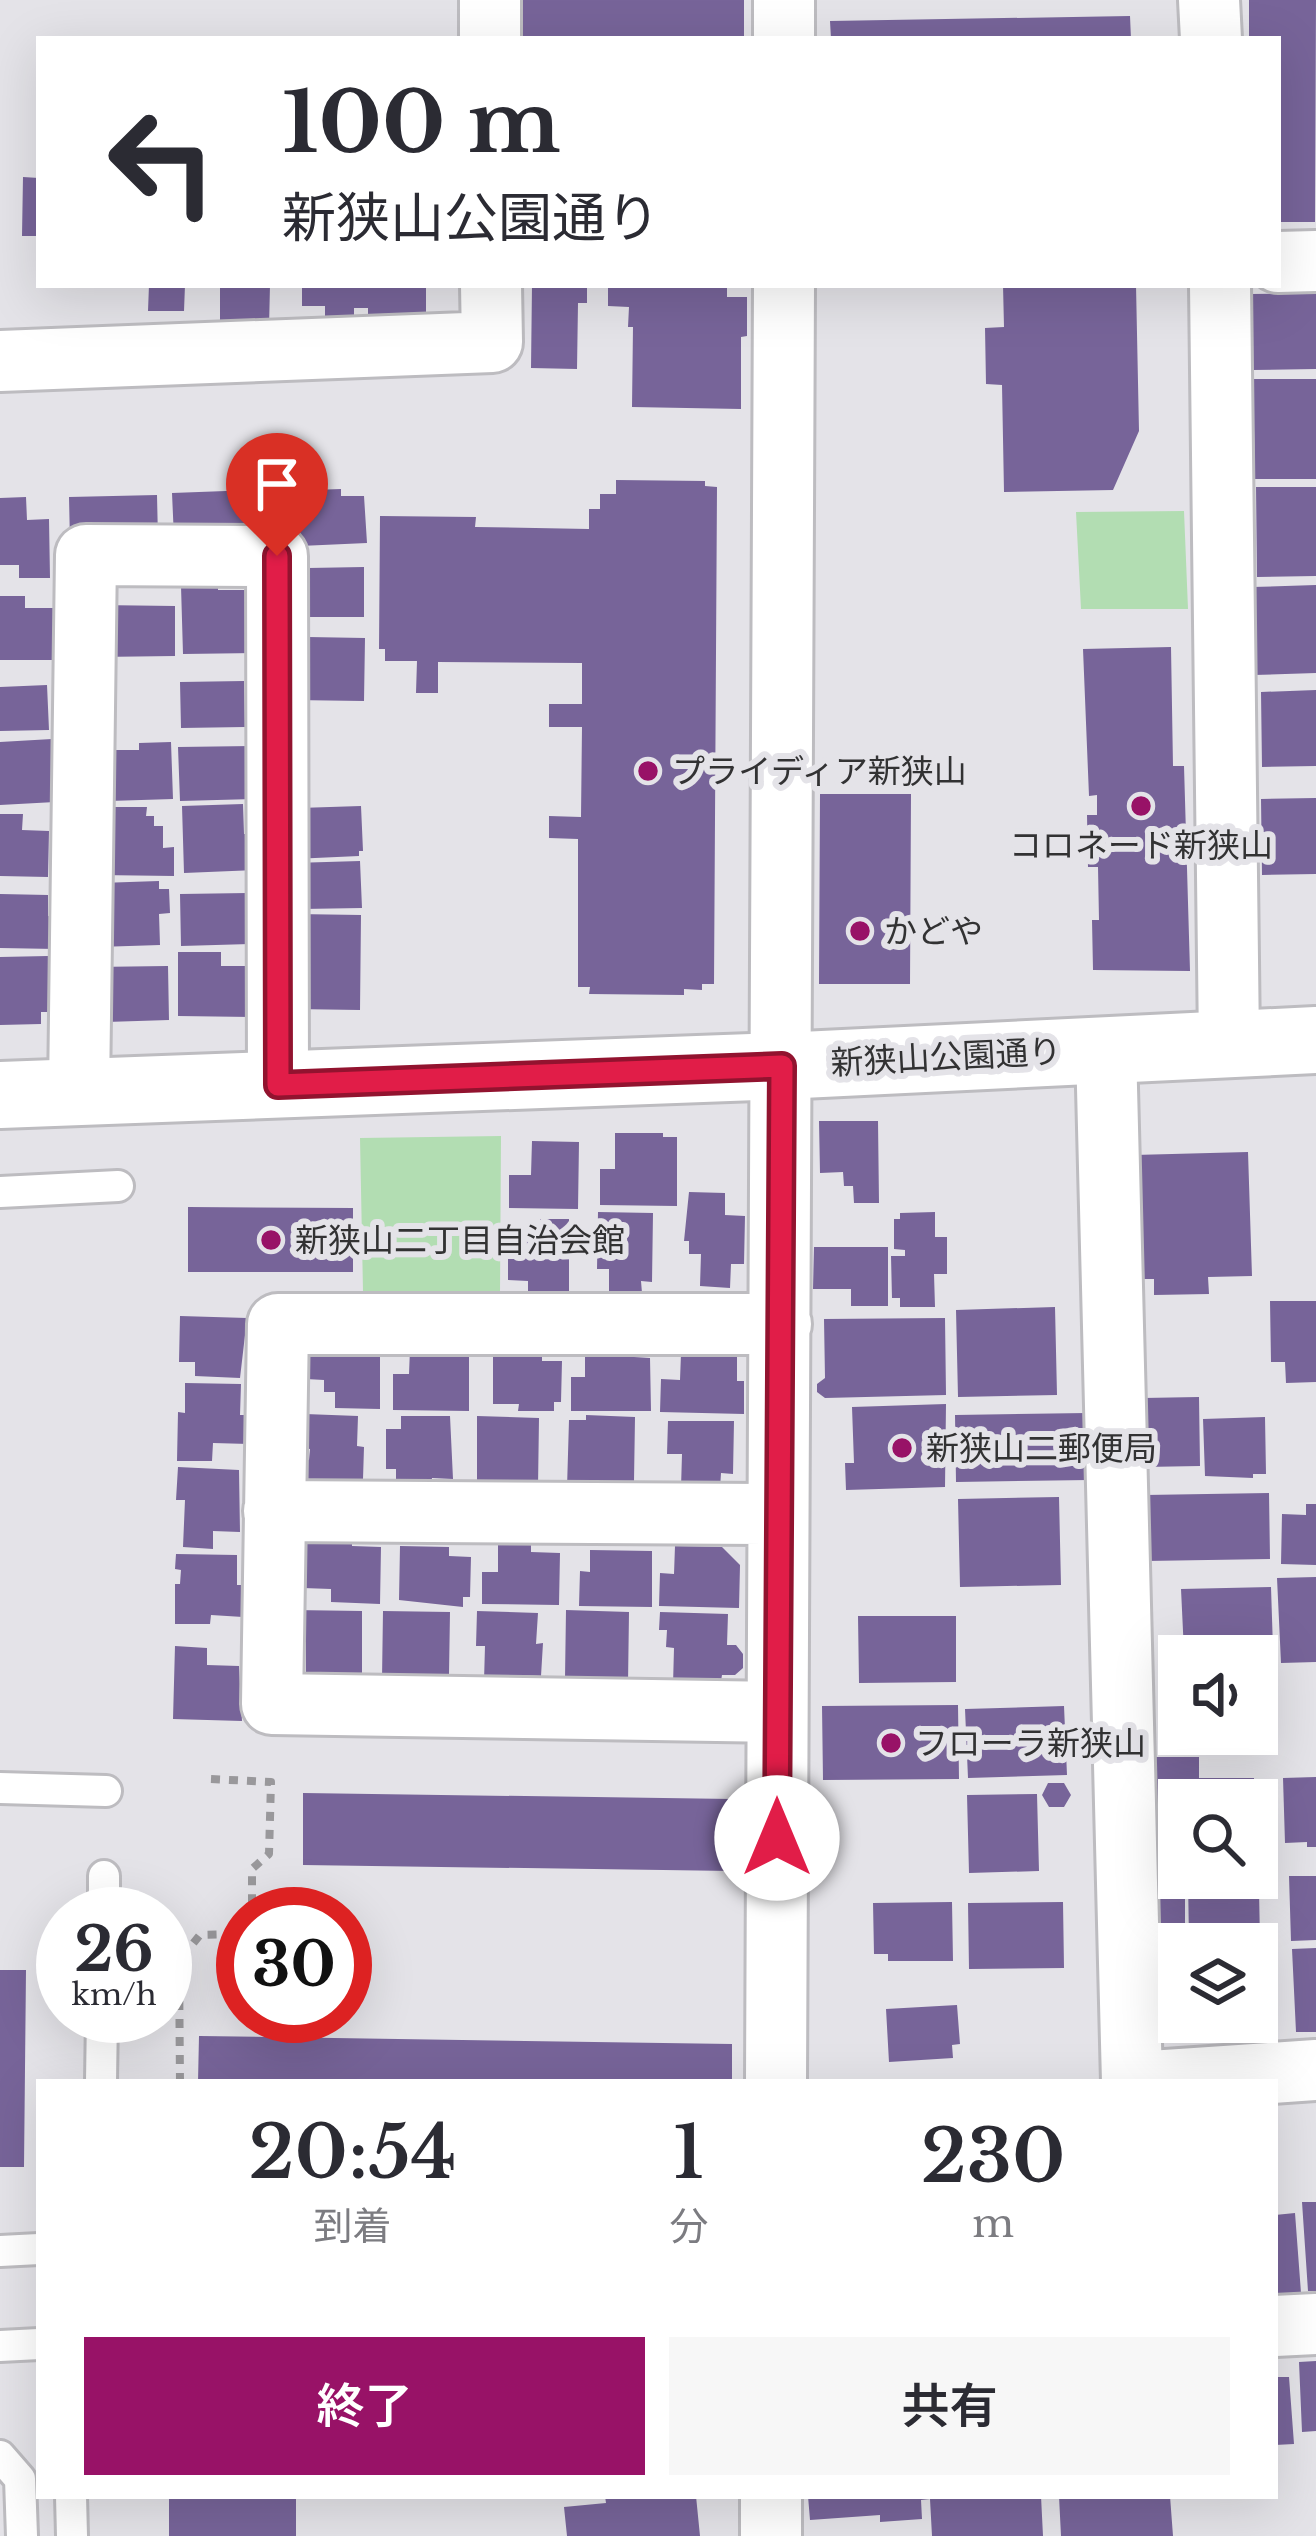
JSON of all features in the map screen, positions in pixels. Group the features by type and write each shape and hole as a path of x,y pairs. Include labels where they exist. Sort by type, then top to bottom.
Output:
{"street":[{"path":"490,0 490,36"},
{"path":"784,0 784,36"},
{"path":"1209,0 1211,36"},
{"path":"1281,262 1316,261"},
{"path":"0,361 492,342 491,288"},
{"path":"776,2079 784,288"},
{"path":"1220,288 1229,1044"},
{"path":"79,1092 86,555 277,556 278,1085"},
{"name":"新狭山公園通り","path":"0,1095 782,1066 1316,1040"},
{"path":"1106,1048 1134,2079"},
{"path":"778,1712 272,1704 278,1324 781,1324"},
{"path":"274,1510 777,1514"},
{"path":"1180,2079 1316,2070"},
{"path":"1278,2326 1316,2324"},
{"path":"771,2499 771,2536"}],"lane":[{"path":"0,1192 118,1186"},
{"path":"0,1788 106,1791"},
{"path":"104,1876 104,1887"},
{"path":"101,2079 102,2043"},
{"path":"0,2251 36,2249"},
{"path":"0,2346 36,2344"},
{"path":"0,2456 20,2479 22,2536"},
{"path":"71,2499 73,2536"}],"path":[{"path":"211,1779 271,1781 269,1854 252,1869 252,1887"},
{"path":"180,2079 179,1961 200,1935 216,1935"}],"green space":[{"path":"1184,511 1188,609 1081,609 1076,512"},
{"path":"501,1136 500,1294 363,1291 360,1138"}],"building":[{"path":"509,0 744,0 744,36 509,36"},
{"path":"1249,0 1316,0 1315,222 1281,222 1281,36 1249,36"},
{"path":"1130,16 1131,36 831,36 830,21"},
{"path":"23,177 36,178 36,236 22,236"},
{"path":"149,288 185,288 184,311 148,311"},
{"path":"220,288 270,288 269,328 220,326"},
{"path":"302,288 426,288 426,315 368,315 368,308 354,308 354,324 325,323 325,306 302,306"},
{"path":"532,288 587,288 587,303 578,303 577,369 531,368"},
{"path":"608,288 727,288 727,297 747,297 747,336 741,337 741,409 632,407 629,307 608,306"},
{"path":"1003,288 1136,288 1139,431 1113,490 1004,492 1002,385 986,384 985,328 1004,327"},
{"path":"1316,293 1316,369 1252,370 1251,294"},
{"path":"1253,379 1316,379 1316,479 1255,479"},
{"name":"プライディア新狭山","path":"616,480 705,481 705,486 717,487 714,984 702,984 702,990 684,989 684,995 589,994 590,987 578,987 578,839 549,838 549,816 581,817 582,727 549,727 549,704 582,704 582,663 438,662 438,693 416,693 417,661 385,661 385,649 379,649 380,516 476,517 475,527 589,529 589,509 600,509 600,494 616,494"},
{"path":"1256,487 1316,487 1316,576 1257,577"},
{"path":"341,489 341,496 364,496 367,543 300,546 286,538 284,491"},
{"path":"253,490 253,515 246,515 247,536 174,538 172,493"},
{"path":"157,495 158,539 70,542 69,497"},
{"path":"26,497 27,520 49,519 50,578 19,578 19,565 0,565 0,498"},
{"path":"364,567 364,617 294,617 294,576 307,576 308,568"},
{"path":"218,585 218,590 249,590 259,653 183,654 181,586"},
{"path":"1316,585 1316,673 1254,675 1252,587"},
{"path":"0,596 25,596 25,608 55,608 56,660 0,660"},
{"path":"98,605 175,606 175,656 98,657"},
{"path":"308,637 365,638 364,701 293,700 293,646 308,646"},
{"name":"コロネード新狭山","path":"1171,647 1173,766 1184,766 1190,971 1093,970 1098,867 1088,867 1087,815 1097,815 1097,795 1089,796 1083,649"},
{"path":"244,681 245,727 181,728 180,682"},
{"path":"47,685 49,730 0,731 0,687"},
{"path":"1316,690 1316,766 1262,767 1261,692"},
{"path":"52,739 55,802 0,805 0,742"},
{"path":"171,742 173,799 109,801 107,750 139,750 139,743"},
{"path":"252,746 254,799 180,801 178,747"},
{"path":"820,794 911,794 910,984 819,984"},
{"path":"1316,798 1316,874 1262,875 1261,799"},
{"path":"243,804 244,834 256,834 257,870 184,873 182,806"},
{"path":"361,806 363,851 359,856 293,859 299,808"},
{"path":"99,807 147,807 146,816 154,816 154,826 163,826 163,848 174,847 174,876 99,875"},
{"path":"0,814 23,814 22,830 49,831 48,877 0,876"},
{"path":"360,861 362,908 302,909 293,863"},
{"path":"159,881 159,889 169,889 170,913 159,914 160,945 98,947 100,883"},
{"path":"248,893 250,944 181,946 180,894"},
{"path":"0,894 48,895 48,916 56,917 56,949 0,948"},
{"path":"296,914 361,915 360,1010 294,1009"},
{"path":"178,952 221,952 221,966 247,966 252,1017 178,1016"},
{"path":"48,956 48,1012 41,1012 41,1024 0,1025 0,957"},
{"path":"168,966 169,1020 106,1022 94,967"},
{"path":"819,1121 878,1121 879,1203 854,1203 853,1186 844,1186 843,1172 820,1173"},
{"path":"615,1133 677,1137 677,1206 600,1205 600,1169 615,1169"},
{"path":"532,1141 579,1142 578,1209 509,1208 509,1175 531,1175"},
{"path":"1248,1152 1252,1276 1208,1277 1209,1294 1154,1295 1154,1279 1137,1279 1134,1155"},
{"path":"689,1192 725,1193 725,1215 745,1216 744,1264 731,1264 730,1288 700,1286 701,1254 689,1254 689,1241 684,1241"},
{"name":"新狭山二丁目自治会館","path":"188,1207 353,1208 353,1272 188,1272"},
{"path":"598,1212 653,1213 652,1282 641,1281 642,1293 609,1293 609,1269 597,1269"},
{"path":"935,1212 935,1237 947,1237 947,1274 934,1274 935,1307 900,1307 900,1298 892,1298 891,1256 905,1256 905,1250 894,1249 894,1219 900,1219 900,1213"},
{"path":"540,1219 569,1219 569,1291 528,1291 528,1281 508,1280 508,1227 540,1228"},
{"path":"814,1247 888,1247 888,1306 851,1306 851,1289 813,1289"},
{"path":"1270,1301 1316,1301 1316,1382 1286,1383 1285,1362 1271,1362"},
{"path":"1055,1307 1057,1395 958,1397 956,1310"},
{"path":"180,1316 247,1318 240,1378 195,1376 195,1362 179,1362"},
{"path":"945,1318 946,1395 825,1398 817,1392 817,1384 825,1378 824,1319"},
{"path":"359,1337 358,1355 380,1355 380,1409 335,1408 335,1392 324,1392 324,1380 306,1379 305,1346"},
{"path":"410,1349 469,1355 469,1411 393,1410 393,1374 409,1374"},
{"path":"493,1350 542,1351 542,1361 562,1361 561,1402 554,1402 554,1411 518,1411 519,1404 493,1404"},
{"path":"585,1350 633,1350 634,1357 650,1358 651,1411 571,1411 571,1377 585,1377"},
{"path":"681,1354 737,1356 737,1381 744,1381 744,1414 660,1412 661,1379 680,1380"},
{"path":"185,1383 241,1384 240,1415 250,1415 249,1444 213,1443 212,1461 177,1461 178,1412 185,1413"},
{"path":"1199,1397 1200,1466 1144,1467 1143,1398"},
{"path":"946,1404 945,1487 846,1490 845,1463 854,1463 852,1407"},
{"path":"1087,1413 1089,1480 956,1482 955,1415"},
{"path":"305,1414 358,1416 363,1479 346,1479 346,1489 312,1488 312,1479 302,1479 303,1459 309,1460 310,1449 304,1448"},
{"path":"586,1415 635,1417 634,1481 611,1481 611,1488 567,1488 569,1420 586,1420"},
{"path":"401,1416 450,1416 453,1479 432,1478 431,1487 396,1486 396,1469 386,1469 386,1429 401,1429"},
{"path":"477,1416 539,1418 538,1487 477,1481"},
{"path":"1265,1417 1266,1474 1205,1476 1203,1419"},
{"path":"668,1421 734,1421 733,1474 721,1473 720,1489 681,1488 682,1454 667,1454"},
{"path":"178,1467 239,1470 240,1532 213,1531 213,1549 183,1547 185,1500 176,1500"},
{"path":"1269,1493 1270,1559 1146,1561 1145,1495"},
{"path":"1059,1497 1061,1585 960,1587 958,1499"},
{"path":"1306,1504 1316,1504 1316,1565 1281,1564 1282,1514 1306,1515"},
{"path":"352,1536 352,1546 381,1547 380,1604 331,1602 331,1589 303,1588 304,1540"},
{"path":"498,1544 531,1545 531,1552 560,1553 559,1605 482,1604 482,1572 498,1572"},
{"path":"400,1546 449,1547 449,1556 471,1557 470,1597 463,1597 463,1607 399,1600"},
{"path":"675,1546 722,1547 740,1565 739,1608 659,1606 660,1573 674,1574"},
{"path":"590,1550 652,1551 652,1607 579,1606 580,1571 590,1572"},
{"path":"176,1554 237,1555 237,1585 244,1585 243,1617 211,1615 210,1624 175,1624 175,1584 180,1584 181,1570 175,1569"},
{"path":"1316,1577 1316,1662 1281,1663 1277,1578"},
{"path":"1271,1587 1273,1635 1183,1635 1181,1589"},
{"path":"293,1610 362,1611 362,1680 332,1679 333,1672 306,1672 306,1642 293,1642"},
{"path":"566,1610 629,1612 628,1684 565,1678"},
{"path":"383,1611 450,1612 449,1674 428,1674 428,1681 382,1679"},
{"path":"477,1611 538,1613 541,1676 520,1675 520,1683 484,1681 485,1646 476,1646"},
{"path":"660,1612 728,1614 727,1645 736,1645 743,1654 743,1668 735,1675 722,1675 721,1681 702,1680 702,1686 673,1685 674,1648 666,1647 667,1630 659,1630"},
{"path":"858,1616 956,1616 956,1682 859,1683"},
{"path":"175,1646 207,1648 207,1665 239,1666 242,1721 173,1719"},
{"name":"フローラ新狭山","path":"958,1705 959,1779 823,1780 822,1706"},
{"path":"1064,1706 1067,1775 968,1778 965,1709"},
{"path":"1146,1757 1199,1757 1199,1778 1254,1778 1158,1779 1158,1856 1153,1856"},
{"path":"1316,1777 1316,1847 1307,1847 1307,1842 1285,1843 1283,1778"},
{"path":"1048,1783 1064,1783 1071,1795 1064,1807 1049,1807 1042,1795"},
{"path":"303,1793 732,1799 732,1871 303,1865"},
{"path":"1037,1794 1039,1871 969,1873 967,1795"},
{"path":"1289,1876 1316,1876 1316,1940 1291,1941"},
{"path":"1150,1891 1158,1891 1158,1899 1185,1899 1185,1923 1150,1924"},
{"path":"1188,1899 1259,1899 1260,1923 1189,1923"},
{"path":"952,1902 953,1961 888,1961 888,1954 874,1954 873,1903"},
{"path":"1063,1902 1064,1968 969,1969 968,1903"},
{"path":"1316,1948 1316,2032 1296,2032 1292,1949"},
{"path":"0,1970 26,1970 24,2167 0,2167"},
{"path":"957,2005 960,2044 952,2045 953,2058 889,2062 886,2009"},
{"path":"199,2036 216,2036 216,2043 372,2043 372,2039 732,2044 732,2079 198,2079"},
{"path":"1302,2202 1316,2202 1316,2291 1308,2291"},
{"path":"1295,2213 1301,2293 1278,2295 1278,2215"},
{"path":"1316,2361 1316,2431 1302,2432 1299,2362"},
{"path":"1278,2377 1289,2377 1294,2444 1278,2445"},
{"path":"169,2499 296,2499 296,2536 169,2536"},
{"path":"605,2499 696,2499 700,2536 567,2536 564,2507 606,2503"},
{"path":"808,2499 930,2499 921,2500 922,2519 880,2522 880,2515 810,2520"},
{"path":"930,2499 1041,2499 1043,2536 932,2536"},
{"path":"1059,2499 1170,2499 1173,2536 1061,2536"}],"place":[{"name":"プライディア新狭山","path":"648,771"},
{"name":"コロネード新狭山","path":"1141,806"},
{"name":"かどや","path":"860,931"},
{"name":"新狭山二丁目自治会館","path":"271,1240"},
{"name":"新狭山二郵便局","path":"902,1448"},
{"name":"フローラ新狭山","path":"891,1743"}],"route":[{"path":"277,556 278,1085 782,1066 777,1838"}]}
